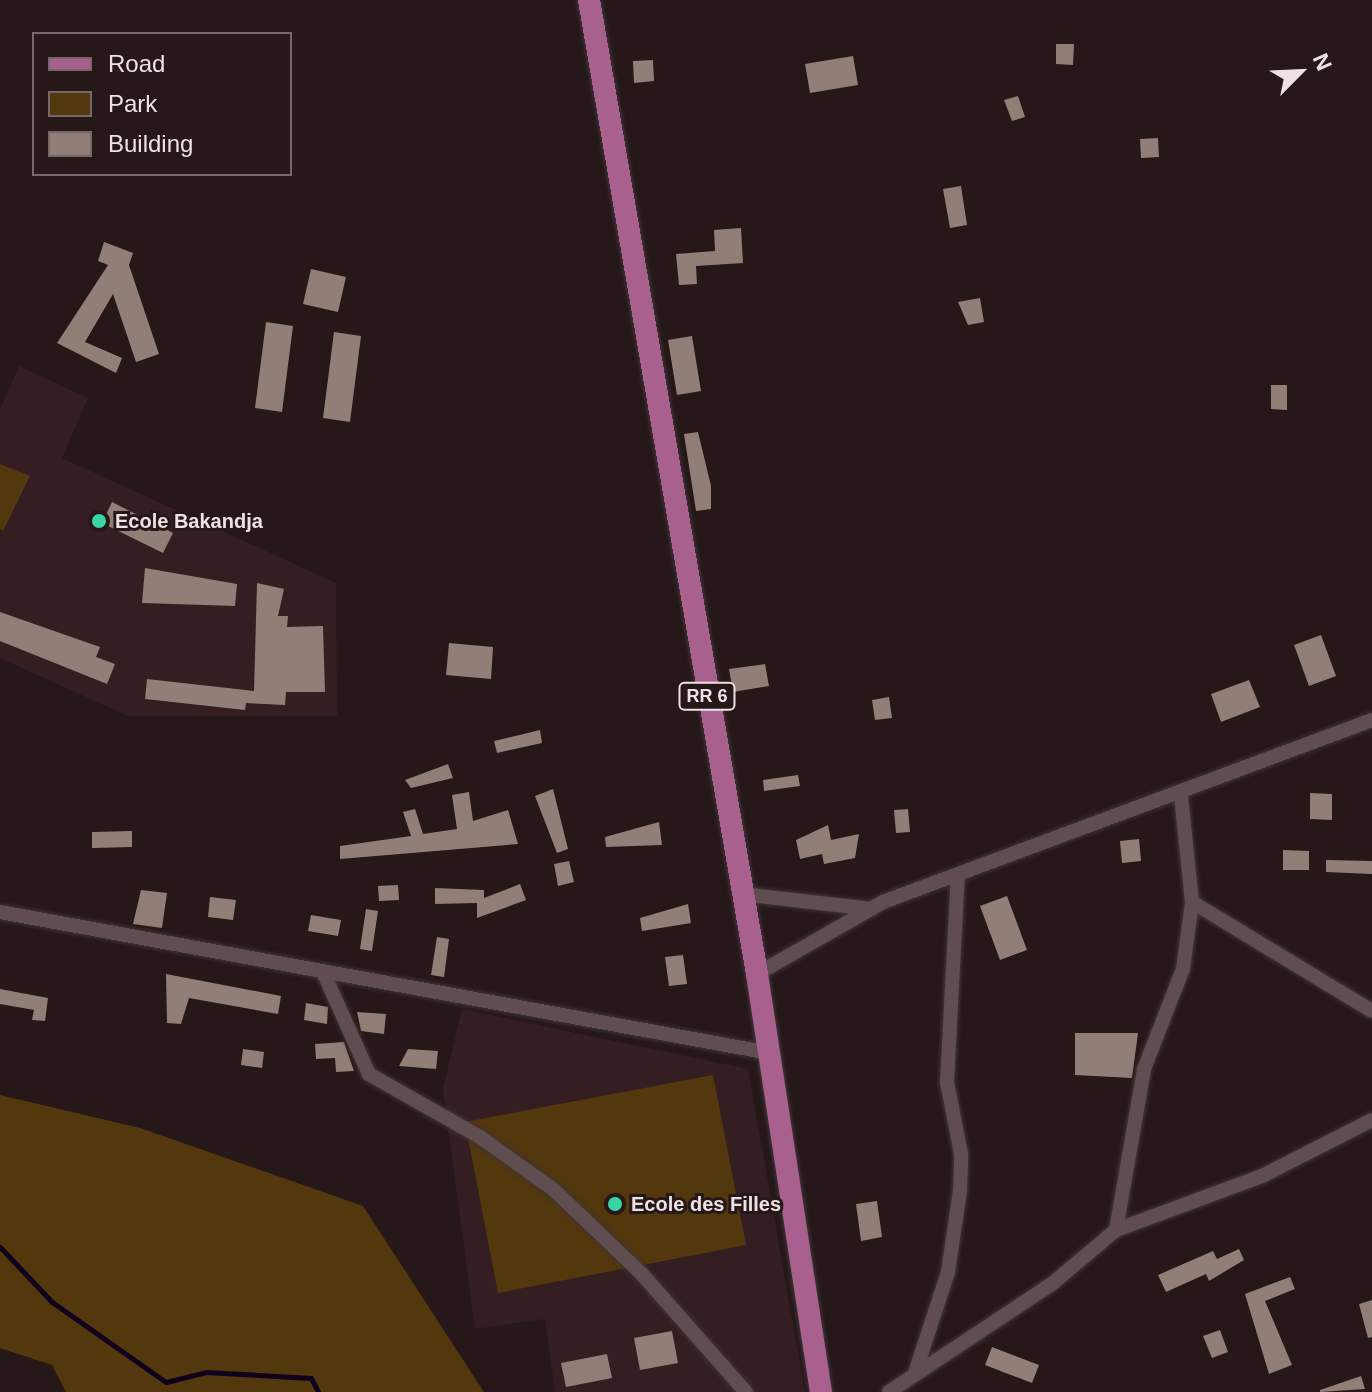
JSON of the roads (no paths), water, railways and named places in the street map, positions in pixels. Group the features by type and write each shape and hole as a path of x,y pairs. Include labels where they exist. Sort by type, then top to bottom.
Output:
{"main road":[{"name":"RR 6","path":"589,0 757,974 821,1392"}],"street":[{"path":"757,974 871,909 958,874 1181,795 1372,720"},
{"path":"1116,1230 1144,1069 1183,969 1192,902 1181,795"},
{"path":"913,1374 943,1294 960,1191 947,1082 958,874"},
{"path":"742,894 871,909"},
{"path":"1192,902 1372,1011"},
{"path":"0,912 324,974 770,1053"},
{"path":"324,974 369,1074 480,1137 554,1190 641,1273 746,1392"},
{"path":"889,1392 1053,1283 1116,1230 1262,1176 1372,1120"}],"waterway":[{"path":"0,1247 52,1302 166,1382 206,1372 311,1378 318,1392"}],"place":[{"name":"Ecole Bakandja","path":"99,521"},
{"name":"Ecole des Filles","path":"615,1204"}]}
